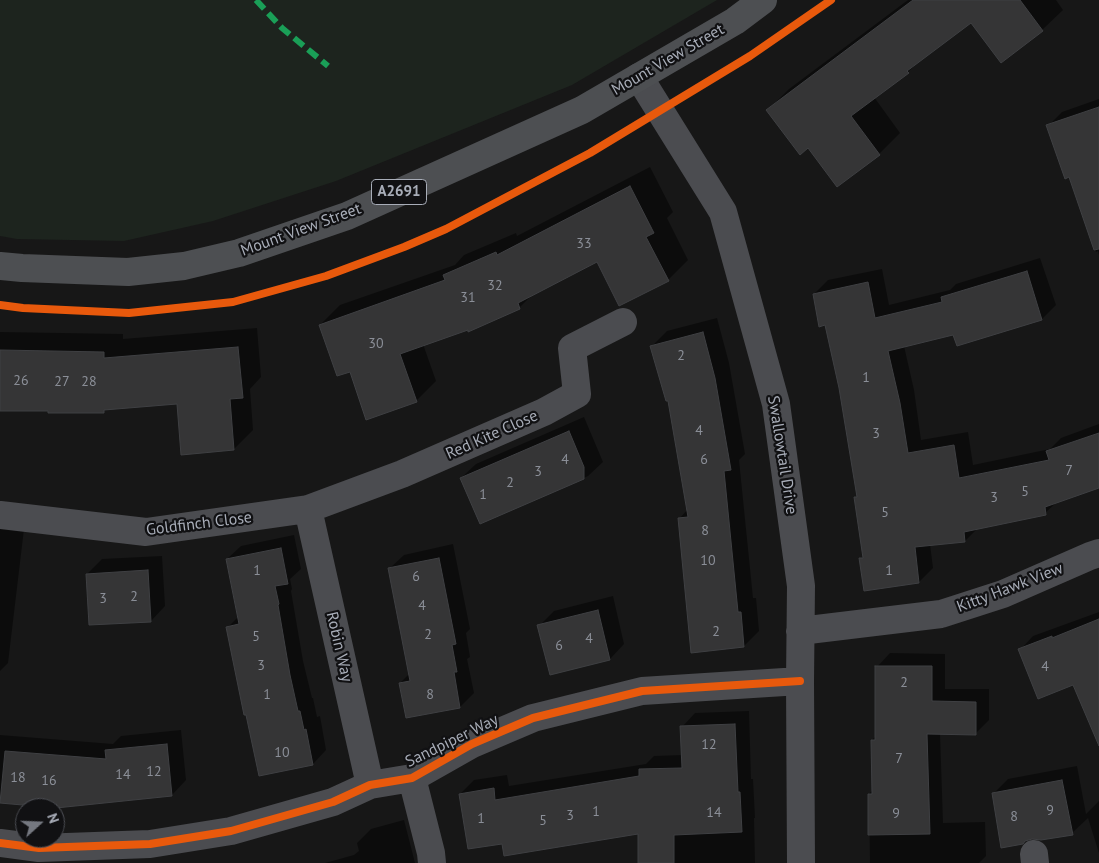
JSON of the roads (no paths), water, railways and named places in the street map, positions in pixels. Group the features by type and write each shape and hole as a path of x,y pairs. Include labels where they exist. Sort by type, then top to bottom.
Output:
{"main road":[{"name":"Mount View Street","path":"0,266 128,272 184,266 239,253 346,216 582,110 734,21 763,0"}],"street":[{"name":"Swallowtail Drive","path":"639,77 723,212 776,404 801,586 801,863"},
{"name":"Red Kite Close","path":"308,509 402,474 544,412 577,394 572,348 623,322"},
{"name":"Goldfinch Close","path":"0,515 146,532 308,509"},
{"name":"Robin Way","path":"308,509 370,785"},
{"name":"Kitty Hawk View","path":"800,631 942,614 1003,594 1099,552"},
{"name":"Sandpiper Way","path":"0,843 41,856 150,844 231,831 333,802 370,785 412,778 472,744 533,718 642,691 800,681"},
{"path":"412,778 432,863"}]}
